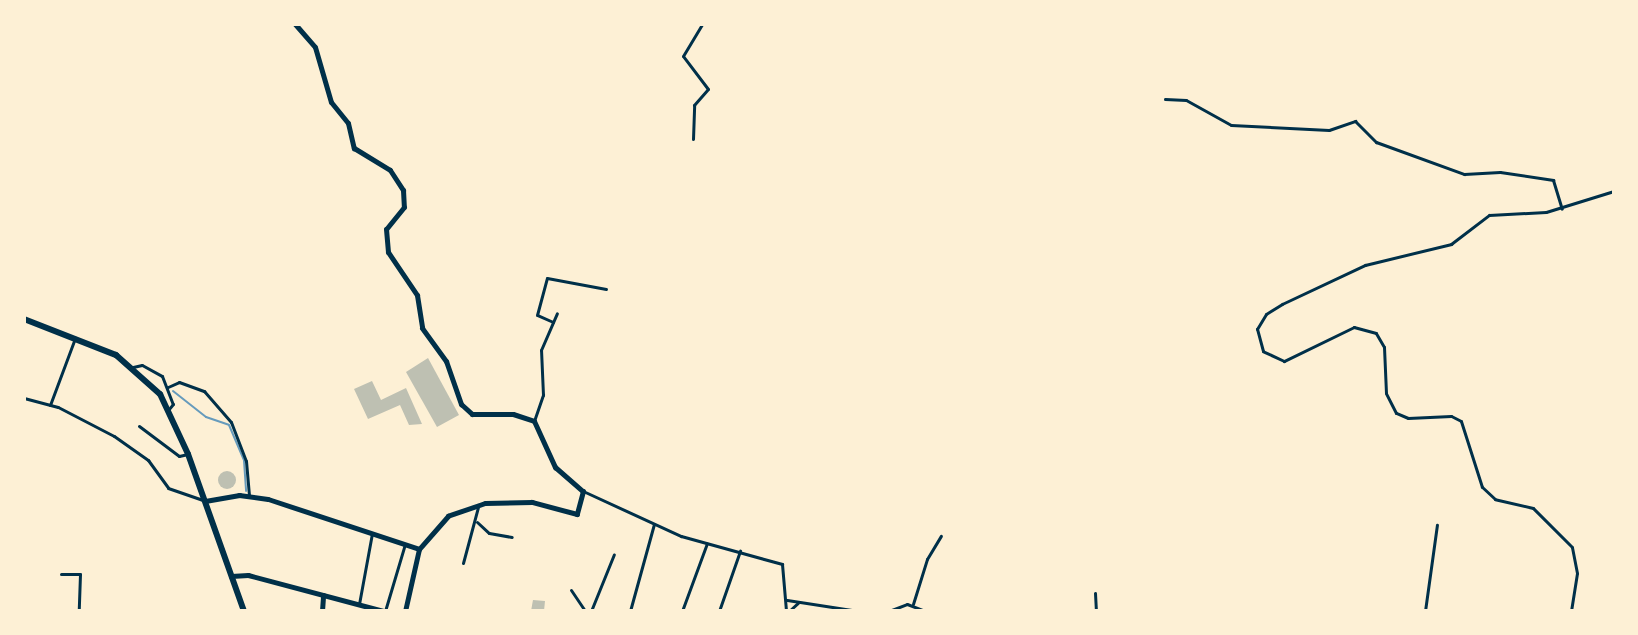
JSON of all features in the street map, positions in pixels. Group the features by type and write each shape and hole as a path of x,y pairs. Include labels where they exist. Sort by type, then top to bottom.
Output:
{"main road":[{"path":"295,24 315,47 331,102 348,123 354,148 390,170 403,190 404,207 386,229 388,252 417,295 422,328 446,361 461,404 472,414 513,414 534,421 555,467 583,491 577,514 532,502 478,507 448,516 419,549 405,611"},
{"path":"24,319 75,338 133,367 169,409 244,611"},
{"path":"205,501 249,495 419,549"},
{"path":"231,576 248,575 384,611"},
{"path":"322,611 323,595"}],"street":[{"path":"693,139 694,105 708,89 683,56 702,24"},
{"path":"1165,99 1186,100 1231,125 1329,130 1355,121 1376,142 1464,174 1500,172 1553,180 1562,209"},
{"path":"1571,611 1577,573 1572,547 1533,508 1495,499 1482,487 1461,421 1451,416 1408,418 1396,413 1387,400 1384,347 1376,333 1354,327 1284,361 1263,351 1257,329 1266,314 1282,304 1365,265 1451,244 1489,215 1562,209 1614,191"},
{"path":"553,322 537,315 547,278 606,289"},
{"path":"534,421 543,395 541,350 557,313"},
{"path":"50,406 75,338"},
{"path":"133,367 151,368 168,387 169,409"},
{"path":"168,387 179,382 204,391 231,422 246,461 249,495"},
{"path":"24,398 50,406 138,450 168,488 205,501"},
{"path":"139,426 179,456 188,454"},
{"path":"583,491 654,524 782,564 787,611"},
{"path":"463,563 477,522 478,507"},
{"path":"477,522 489,533 512,537"},
{"path":"630,611 654,524"},
{"path":"1425,611 1437,525"},
{"path":"359,604 372,533"},
{"path":"913,604 927,559 941,536"},
{"path":"682,611 707,542"},
{"path":"384,611 405,544"},
{"path":"719,611 741,549"},
{"path":"591,611 614,554"},
{"path":"604,557 611,560"},
{"path":"61,574 80,574 79,611"},
{"path":"571,590 585,611"},
{"path":"1095,593 1096,611"},
{"path":"787,600 858,611"},
{"path":"787,611 802,602"},
{"path":"889,611 913,604 925,611"}],"building":[{"path":"428,358 459,415 437,427 406,372"},
{"path":"372,381 381,400 406,388 422,424 409,425 400,405 368,419 354,389"},
{"path":"227,471 236,480 227,489 218,480"},
{"path":"533,600 545,601 544,611 531,611"}],"waterway":[{"path":"173,391 206,417 229,425 244,461 246,491"}]}
